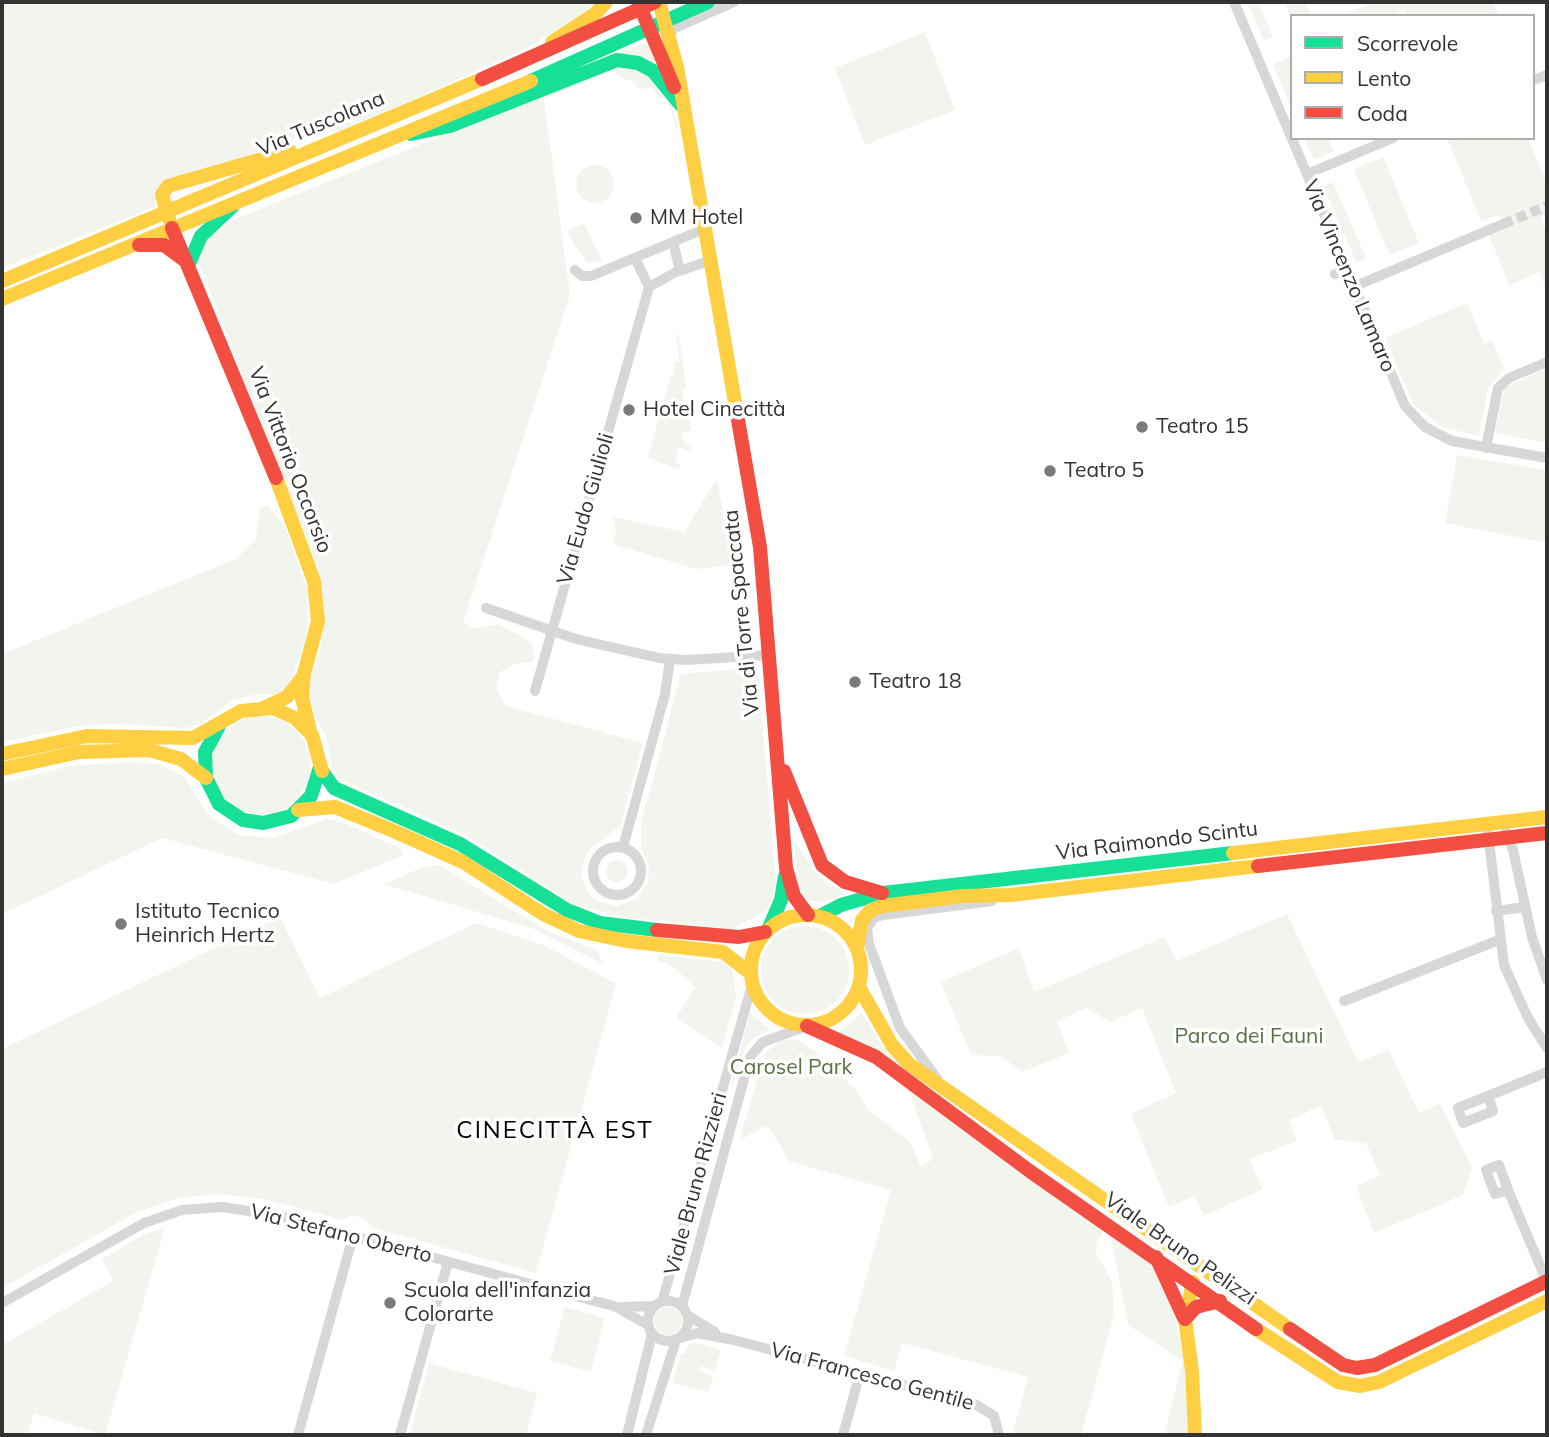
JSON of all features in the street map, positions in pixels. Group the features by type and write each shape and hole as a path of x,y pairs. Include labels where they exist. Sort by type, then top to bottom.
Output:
{"street":[{"path":"529,58 596,13 606,2"},
{"name":"Via Tuscolana","path":"2,299 651,29 667,28 708,2"},
{"path":"667,28 682,25 734,2"},
{"name":"Via Vincenzo Lamaro","path":"1234,2 1290,134"},
{"name":"Via Tuscolana","path":"2,281 351,135 648,3"},
{"name":"Via di Torre Spaccata","path":"648,3 667,28 760,547 786,868 794,896 814,915"},
{"name":"Via di Torre Spaccata","path":"648,3 651,29 683,108"},
{"name":"Via Tuscolana","path":"397,135 439,130 617,60 638,63 656,73 683,108"},
{"path":"166,212 162,193 170,186 351,135"},
{"name":"Via Vincenzo Lamaro","path":"1293,140 1408,411 1425,427 1448,439 1547,458"},
{"path":"1307,174 1388,140"},
{"path":"188,266 201,236 239,202"},
{"name":"Via Vittorio Occorsio","path":"166,212 279,483 313,581 318,621 304,674 302,698 312,735"},
{"path":"1353,287 1503,224"},
{"path":"575,270 588,276 704,229"},
{"path":"673,242 680,271"},
{"name":"Via Vittorio Occorsio","path":"130,245 164,245 176,251 188,266"},
{"path":"635,258 649,287 680,271 709,261"},
{"path":"1335,274 1346,270"},
{"name":"Via Eudo Giulioli","path":"535,691 649,287"},
{"path":"1486,448 1498,388 1509,378 1547,362"},
{"path":"486,608 552,631 670,659 770,655"},
{"path":"624,848 665,694 670,659"},
{"name":"Via Vittorio Occorsio","path":"265,707 287,697 304,674"},
{"path":"2,754 87,736 193,738 241,711 265,707 295,718 312,735 325,777 338,790 460,844 578,915 607,924 739,937 767,931 787,918 814,915 841,927 857,948 861,967 859,987 850,1004 838,1015 807,1026 789,1023 772,1014 759,1000 751,979 723,952 625,941 579,931 543,914 463,862 338,807 299,810 273,822 243,820 219,804 206,778 205,752 220,725"},
{"path":"776,749 810,841 822,865 845,881 883,893"},
{"path":"2,769 79,752 149,750 176,757 206,778"},
{"path":"299,810 315,788 320,765"},
{"name":"Via Raimondo Scintu","path":"814,915 883,893 1547,817"},
{"path":"1503,822 1547,980"},
{"path":"1487,824 1504,965 1547,1048"},
{"name":"Via Raimondo Scintu","path":"857,948 862,920 878,907 963,896 1011,895 1547,833"},
{"path":"608,848 624,848 631,851 640,864 639,880 629,892 622,895 606,893 595,882 593,866 601,853 608,848"},
{"name":"Via di Torre Spaccata","path":"767,931 781,900 786,868"},
{"name":"Via Raimondo Scintu","path":"948,1091 908,1042 891,1006 866,936 872,920 883,915 998,901 1011,895"},
{"path":"1496,911 1525,907"},
{"path":"751,979 754,950 767,931"},
{"path":"1344,1001 1499,940"},
{"name":"Viale Bruno Rizzieri","path":"658,1304 751,979"},
{"name":"Viale Bruno Pelizzi","path":"859,987 898,1053 928,1077 1343,1365 1357,1368 1375,1365 1547,1282"},
{"path":"869,1006 891,1006"},
{"name":"Viale Bruno Rizzieri","path":"684,1310 750,1057 763,1042 807,1026"},
{"name":"Viale Bruno Pelizzi","path":"807,1026 870,1054 1312,1368 1338,1382 1360,1386 1379,1382 1547,1301"},
{"path":"1488,1096 1547,1072"},
{"path":"919,1090 928,1077"},
{"path":"1508,1190 1547,1282"},
{"name":"Via Stefano Oberto","path":"2,1303 127,1231 181,1210 222,1207 256,1211 614,1307 650,1330"},
{"path":"298,1435 353,1236"},
{"path":"1155,1256 1182,1313 1192,1371 1195,1435"},
{"path":"400,1435 448,1262"},
{"path":"1182,1313 1193,1282 1202,1269"},
{"path":"627,1435 658,1304 672,1301 684,1310 687,1328 678,1339 646,1435"},
{"path":"1182,1313 1220,1301"},
{"name":"Via Stefano Oberto","path":"614,1307 658,1304"},
{"name":"Via Francesco Gentile","path":"684,1310 699,1325 728,1338"},
{"path":"650,1330 663,1341 678,1339"},
{"name":"Via Francesco Gentile","path":"678,1339 697,1334 728,1338 982,1407 996,1419 999,1435"},
{"path":"843,1435 860,1373"}],"green space":[{"path":"2,2 599,3 527,48 405,103 340,131 313,132 159,187 154,207 2,268"},
{"path":"1247,2 1258,2 1273,37 1264,41"},
{"path":"1284,2 1305,2 1310,14 1290,14"},
{"path":"1374,2 1493,2 1498,14 1406,14 1404,10 1395,14 1349,12"},
{"path":"925,32 955,110 865,145 835,68"},
{"path":"642,44 649,46 657,66 612,55"},
{"path":"1290,57 1290,104 1273,64"},
{"path":"618,65 644,70 672,104 680,137 665,97 661,99 652,88 638,89 634,82 618,76 615,69 544,99 570,295 463,622 475,629 497,624 532,645 535,658 532,662 515,664 500,672 496,688 506,706 643,743 620,826 590,849 582,864 581,877 587,891 597,901 616,906 636,900 648,882 649,865 641,847 641,824 681,674 748,668 758,672 776,884 768,909 733,929 622,917 572,903 468,836 338,778 332,769 327,739 307,701 307,691 319,654 325,618 321,575 198,261 208,237 228,222"},
{"path":"1305,140 1329,140 1334,151 1314,160"},
{"path":"1448,140 1529,140 1547,185 1547,214 1541,217 1547,232 1547,291 1539,272 1509,285 1489,235 1505,229 1499,215 1481,221"},
{"path":"1383,157 1419,243 1389,255 1354,169"},
{"path":"595,165 609,170 614,184 609,198 595,203 581,198 576,184 581,170"},
{"path":"1333,182 1366,258 1357,263 1323,186"},
{"path":"584,223 602,261 587,263 572,241 568,231"},
{"path":"1467,303 1484,343 1492,340 1504,369 1488,388 1479,436 1442,427 1413,404 1385,338"},
{"path":"676,335 679,335 686,389 682,391 692,430 682,432 684,444 691,447 689,451 679,448 676,453 678,455 675,462 681,465 678,470 648,457 671,375 675,374 673,362 679,361"},
{"path":"1547,368 1547,443 1495,433 1504,388"},
{"path":"1457,455 1547,470 1547,543 1445,523"},
{"path":"717,479 732,565 696,569 612,544 616,531 613,517 684,532"},
{"path":"268,505 285,527 308,592 307,633 294,673 284,690 274,695 258,694 233,700 201,724 186,728 115,724 78,726 2,742 2,654 236,559 256,539 260,508"},
{"path":"261,716 280,720 296,730 306,746 310,765 306,784 296,800 280,810 261,814 242,810 226,800 216,784 212,765 216,746 226,730 242,720"},
{"path":"129,762 159,764 185,777 207,814 238,835 273,838 327,819 345,823 400,848 403,855 334,884 162,838 2,914 2,783 70,766"},
{"path":"794,840 819,877 847,894 823,902 805,900 798,886"},
{"path":"617,860 625,863 628,871 625,879 617,882 609,879 606,871 609,863"},
{"path":"439,865 549,932 597,950 603,964 532,928 383,884 421,868"},
{"name":"Parco dei Fauni","path":"1287,914 1358,1062 1389,1050 1419,1113 1440,1104 1472,1168 1463,1195 1374,1233 1356,1186 1380,1175 1366,1143 1335,1140 1321,1106 1289,1120 1297,1141 1249,1159 1263,1189 1203,1216 1195,1196 1169,1207 1131,1114 1176,1093 1142,1008 1110,1022 1087,1008 1057,1021 1069,1053 1022,1072 1001,1056 971,1055 941,982 1019,948 1034,992 1165,937 1176,961"},
{"path":"280,917 320,998 476,923 548,947 616,984 536,1273 370,1227 368,1221 354,1215 342,1220 265,1199 216,1194 180,1198 139,1211 2,1288 2,1049"},
{"path":"805,926 830,933 842,945 849,970 842,995 830,1007 805,1014 780,1007 768,995 761,970 768,945 780,933"},
{"path":"659,955 723,962 732,969 736,996 722,1048 676,1018 696,987 668,963 657,962"},
{"path":"750,1013 770,1030 754,1037 745,1049 729,1094"},
{"path":"862,1013 883,1046 922,1082 879,1051 837,1034"},
{"name":"Carosel Park","path":"792,1039 813,1050 857,1091 868,1110 909,1141 921,1167 933,1159 909,1090 1104,1231 1097,1243 1096,1254 1112,1281 1114,1315 1081,1435 1012,1435 1028,1377 902,1343 894,1371 844,1356 891,1190 789,1161 770,1129 765,1126 739,1141 765,1053 780,1041"},
{"path":"165,1227 105,1435 34,1413 27,1435 2,1435 2,1345 113,1281 102,1259 143,1235"},
{"path":"1111,1237 1149,1263 1159,1276 1172,1304 1184,1361 1188,1435 1164,1435 1183,1361 1128,1325"},
{"path":"565,1307 605,1318 591,1372 550,1361"},
{"path":"668,1307 678,1311 682,1321 678,1331 668,1335 658,1331 654,1321 658,1311"},
{"path":"694,1342 721,1350 715,1370 700,1366 699,1371 713,1376 709,1392 673,1383 681,1353 685,1354 688,1346"},
{"path":"429,1363 537,1393 526,1435 410,1435"}],"tunnel":[{"path":"1503,224 1547,206"}],"traffic: fast":[{"path":"531,81 708,2"},
{"path":"411,134 450,126 617,60 638,63 653,71 680,104"},
{"path":"188,266 201,236 232,207"},
{"path":"218,728 205,752 206,778 219,804 243,820 263,823 291,816 311,796 320,767"},
{"path":"322,771 334,788 460,844 567,910 600,923 657,930"},
{"path":"820,916 841,905 883,893 1233,853"},
{"path":"768,930 781,900 785,876"}],"traffic: slow":[{"path":"552,42 596,13 606,2"},
{"path":"659,2 677,67 737,414"},
{"path":"2,281 482,79"},
{"path":"2,299 531,81"},
{"path":"169,219 162,195 168,186 290,151"},
{"path":"276,478 314,581 318,621 304,674 302,698 310,731"},
{"path":"265,707 287,697 304,675"},
{"path":"2,754 87,736 193,738 241,711 273,708 295,718 312,735 322,771"},
{"path":"2,769 79,752 149,750 181,759 206,778"},
{"path":"298,810 335,807 396,832 463,862 543,914 579,931 626,941 723,952 750,973"},
{"path":"1233,853 1547,817"},
{"path":"857,948 862,920 871,910 882,906 963,896 1011,895 1258,866"},
{"path":"806,915 827,919 845,931 857,949 861,970 857,991 845,1009 827,1021 806,1025 785,1021 767,1009 755,991 751,970 755,949 767,931 785,919 806,915"},
{"path":"859,987 892,1045 909,1064 1290,1329"},
{"path":"1193,1282 1185,1319 1192,1371 1195,1435"},
{"path":"1256,1329 1338,1382 1360,1386 1379,1382 1547,1301"}],"traffic: jam":[{"path":"638,2 674,87"},
{"path":"482,79 655,2"},
{"path":"172,228 276,478"},
{"path":"139,245 164,245 183,259"},
{"path":"737,414 760,547 786,868 794,896 808,915"},
{"path":"784,771 822,865 845,882 882,893"},
{"path":"1258,866 1547,833"},
{"path":"657,930 739,937 765,932"},
{"path":"807,1026 876,1057 1031,1172 1256,1329"},
{"path":"1156,1257 1184,1318"},
{"path":"1290,1329 1343,1365 1357,1368 1375,1365 1547,1281"},
{"path":"1185,1319 1196,1307 1220,1301"}],"place":[{"name":"MM Hotel","path":"636,218"},
{"name":"Hotel Cinecittà","path":"629,410"},
{"name":"Teatro 15","path":"1142,427"},
{"name":"Teatro 5","path":"1050,471"},
{"name":"Teatro 18","path":"855,682"},
{"name":"Istituto Tecnico Heinrich Hertz","path":"121,924"},
{"name":"Scuola dell'infanzia Colorarte","path":"390,1303"}],"district":[{"name":"CINECITTÀ EST","path":"555,1131"}]}
